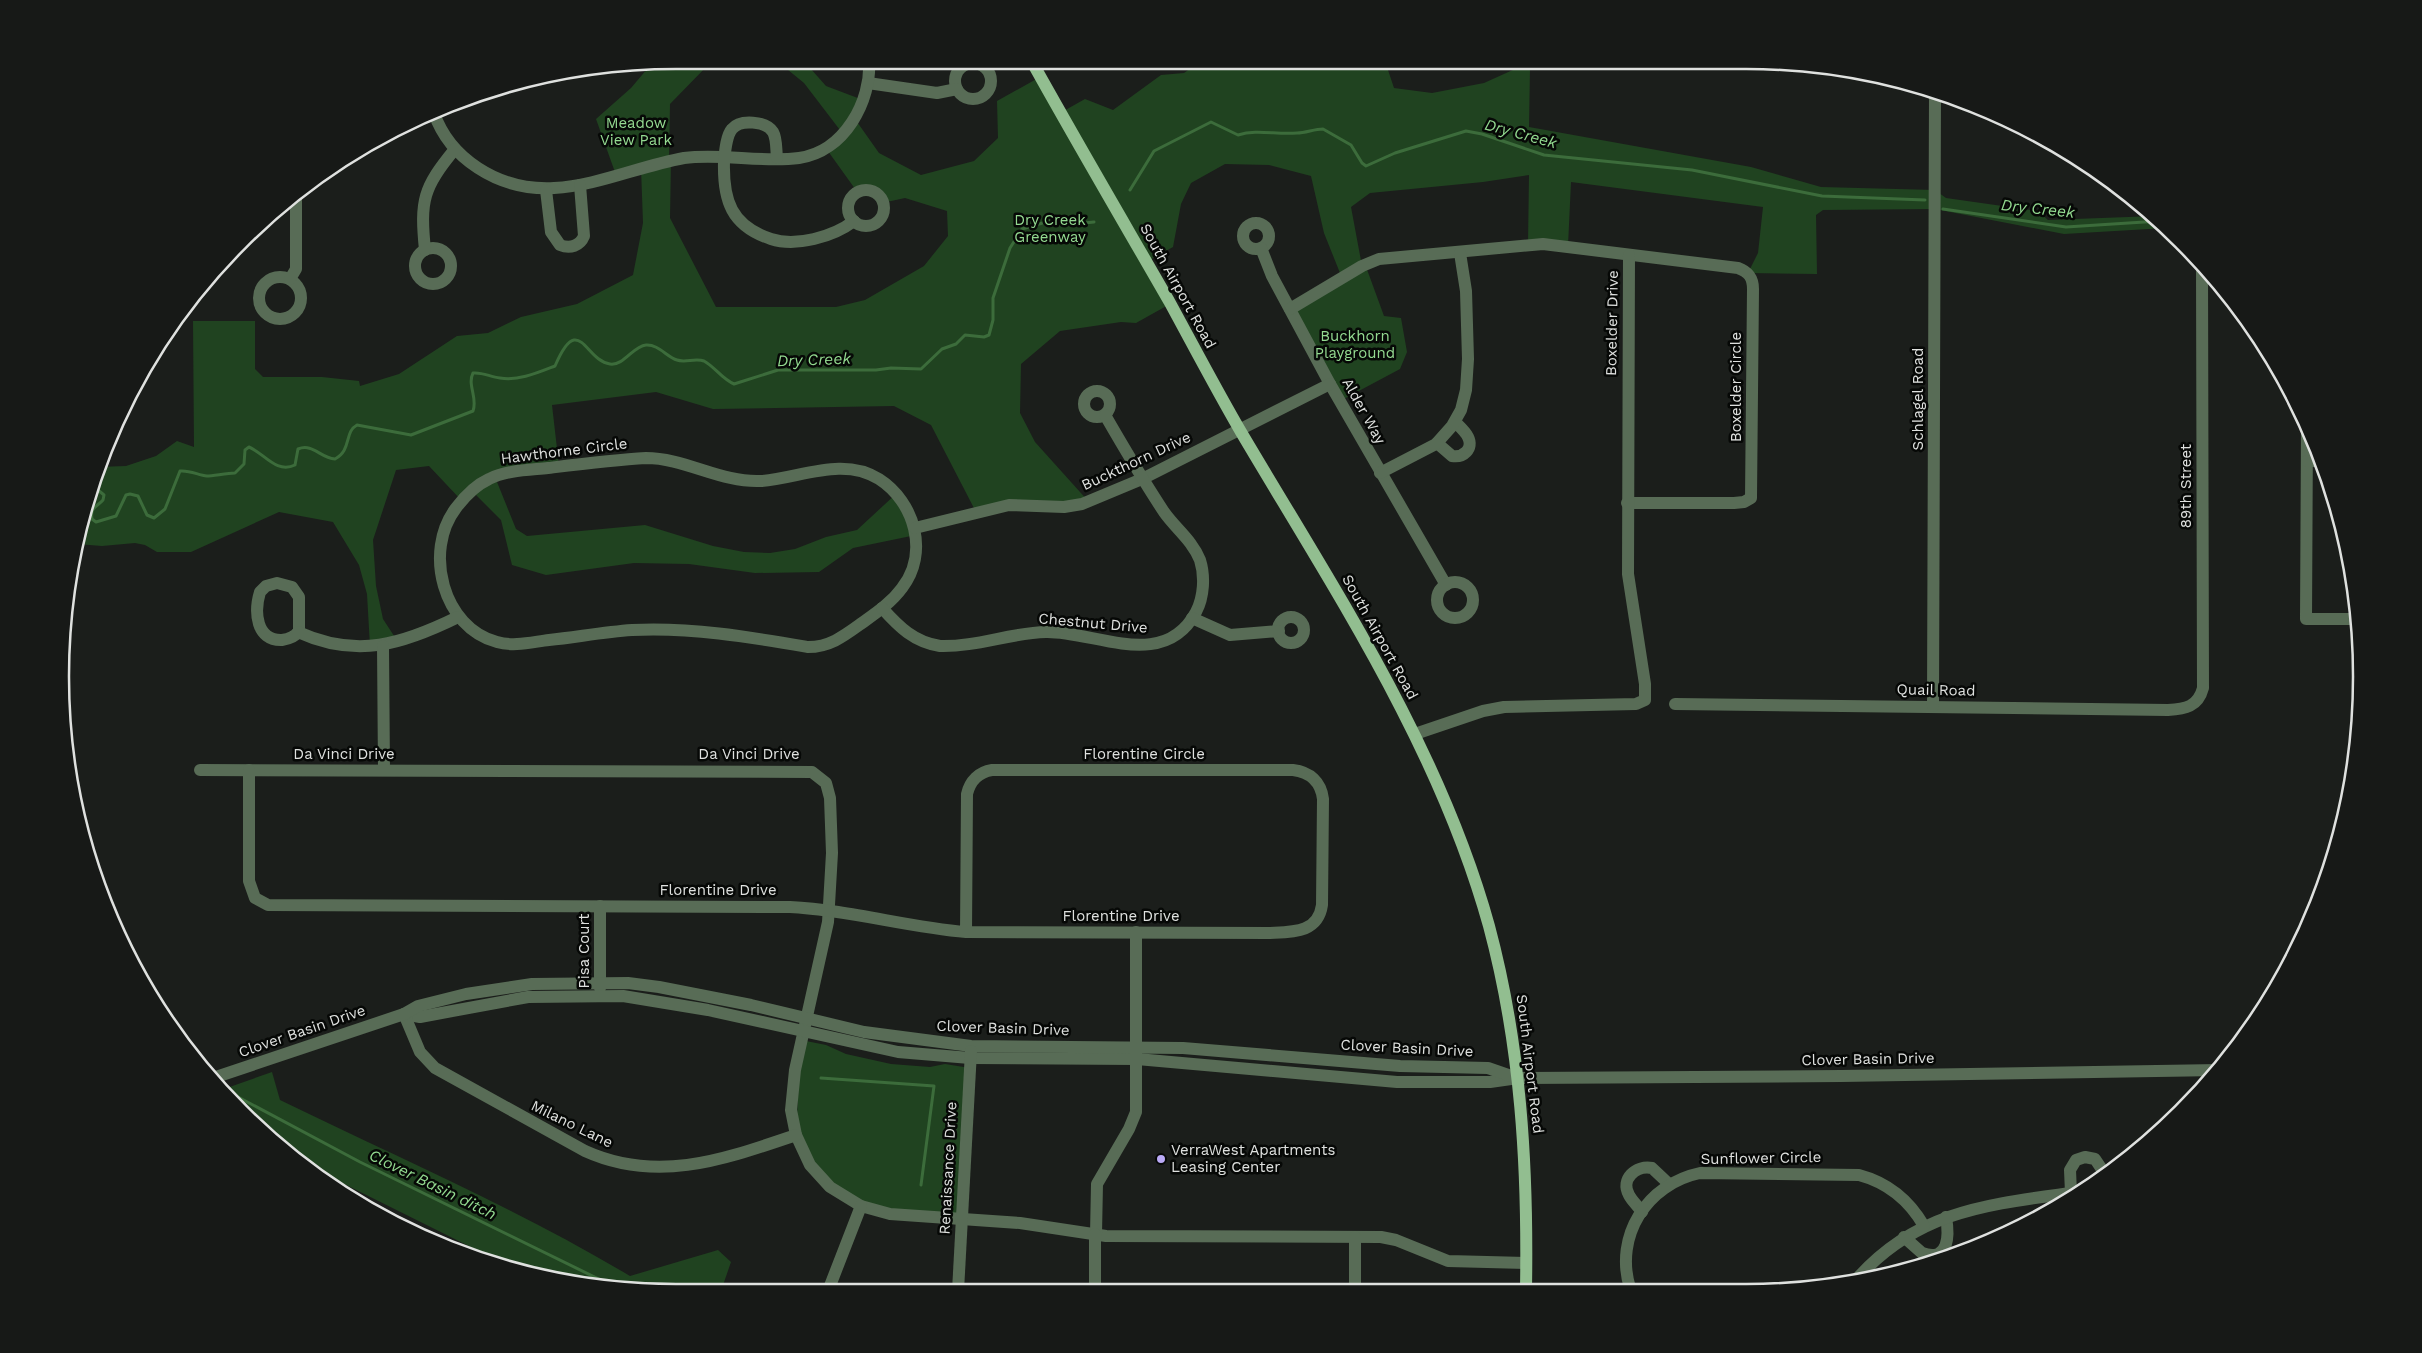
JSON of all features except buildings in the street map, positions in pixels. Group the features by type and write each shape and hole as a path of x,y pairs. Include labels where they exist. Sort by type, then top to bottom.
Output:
{"main road":[{"name":"South Airport Road","path":"1036,69 1239,429 1338,592 1415,734 1443,796 1488,925 1505,996 1518,1078 1524,1150 1526,1284"}],"street":[{"path":"437,118 455,149 468,161 495,178 524,188 546,190 580,185 677,159 724,156 806,157 834,142 847,130 857,115 868,83 869,69"},
{"path":"868,83 938,93 957,89"},
{"name":"Schlagel Road","path":"1933,706 1934,99"},
{"path":"777,158 772,130 763,125 749,123 739,124 732,128 724,156 725,194 728,204 740,221 761,235 781,241 798,241 840,230 854,221"},
{"path":"425,250 422,223 425,194 435,175 455,149"},
{"path":"546,190 552,235 560,246 571,247 578,244 584,236 580,185"},
{"path":"290,279 296,269 296,203"},
{"name":"Boxelder Drive","path":"1290,309 1374,261 1391,257 1460,253 1534,244 1629,255 1627,503 1629,584 1645,684 1645,700 1638,704 1504,706 1482,711 1415,734"},
{"name":"Alder Way","path":"1261,248 1272,276 1330,384 1446,585"},
{"path":"1380,473 1437,443 1455,422 1463,402 1467,383 1466,291 1460,253"},
{"name":"Boxelder Circle","path":"1627,503 1740,503 1750,498 1752,478 1752,277 1738,268 1629,255"},
{"name":"89th Street","path":"2196,703 2203,688 2202,276"},
{"name":"Buckthorn Drive","path":"915,528 1009,505 1076,506 1142,479 1330,384"},
{"name":"Chestnut Drive","path":"882,608 900,628 912,637 940,646 1049,632 1133,645 1151,645 1172,637 1192,618 1202,594 1200,561 1192,543 1172,522 1142,479 1104,415"},
{"path":"1437,443 1452,456 1459,457 1467,452 1470,446 1469,439 1455,422"},
{"name":"Hawthorne Circle","path":"646,458 662,460 733,479 750,481 834,469 854,469 880,480 897,494 907,509 915,528 916,552 910,573 903,587 882,608 836,641 813,647 719,632 660,630 622,631 509,644 483,637 458,617 442,576 441,553 446,526 455,509 473,489 490,478 508,473 646,458"},
{"path":"2314,462 2306,619 2350,619"},
{"path":"280,583 288,584 295,589 299,599 298,632 290,638 280,640 269,638 262,633 259,626 258,600 263,589 271,584 280,583"},
{"path":"298,632 328,644 383,646 423,633 458,617"},
{"path":"1192,618 1230,634 1278,631"},
{"path":"383,646 384,770"},
{"name":"Quail Road","path":"1675,704 2168,710 2185,709 2196,703"},
{"name":"Da Vinci Drive","path":"200,770 812,772 826,783 830,798 830,910 802,1031 790,1095 791,1115 796,1135 806,1159 821,1178 837,1192 861,1206 890,1214 1045,1225 1124,1237 1390,1238 1448,1261 1526,1263"},
{"name":"Florentine Drive","path":"248,770 249,877 253,893 262,904 273,906 782,906 830,910 923,928 966,932 1291,932 1310,927"},
{"name":"Florentine Circle","path":"966,932 968,791 976,777 992,770 1293,770 1307,774 1318,784 1323,799 1322,905 1318,919 1310,927"},
{"name":"Pisa Court","path":"600,906 600,996"},
{"path":"1094,1284 1097,1184 1136,1112 1136,932"},
{"name":"Clover Basin Drive","path":"219,1076 404,1014 418,1006 466,994 532,984 600,982 659,987 751,1004 806,1018 971,1052"},
{"name":"Clover Basin Drive","path":"404,1014 420,1017 528,997 623,996 708,1010 898,1052 1137,1052 1397,1082 1482,1082 1518,1078 1841,1076 2208,1070"},
{"name":"Milano Lane","path":"404,1014 420,1052 435,1068 601,1158 637,1166 684,1167 709,1162 796,1135"},
{"name":"Renaissance Drive","path":"958,1284 971,1052"},
{"path":"2071,1190 2070,1170 2076,1160 2085,1157 2095,1159 2101,1169"},
{"path":"1642,1212 1628,1193 1627,1182 1630,1174 1640,1168 1652,1168 1670,1184"},
{"name":"Sunflower Circle","path":"1629,1284 1625,1267 1626,1244 1632,1227 1642,1212 1653,1198 1670,1184 1705,1172 1855,1174 1876,1180 1892,1189 1911,1206 1924,1226"},
{"path":"1863,1273 1904,1237 1946,1216 1970,1209 2063,1194"},
{"path":"831,1284 861,1206"},
{"path":"1938,1253 1945,1248 1948,1240 1946,1216"},
{"path":"1355,1237 1355,1284"},
{"path":"1904,1237 1922,1253 1938,1253"}],"green space":[{"name":"Dry Creek Greenway","path":"704,69 670,104 670,218 716,307 836,307 865,300 924,266 948,236 947,211 905,198 882,203 878,196 872,192 858,193 825,147 843,134 804,83 787,69 811,69 826,86 863,100 855,119 879,153 921,175 974,161 998,138 997,101 1040,77 1060,113 1085,99 1113,110 1161,75 1184,73 1190,69 1388,69 1394,88 1432,93 1484,83 1515,69 1530,69 1529,127 1751,167 1821,187 1935,190 1946,198 2038,211 2048,220 2142,216 2155,229 2064,234 1935,209 1823,210 1816,215 1817,274 1748,273 1758,253 1763,207 1571,182 1568,246 1528,244 1529,175 1483,182 1370,193 1351,207 1362,266 1365,264 1384,316 1401,318 1407,352 1400,369 1340,401 1290,309 1342,278 1324,233 1311,176 1269,165 1225,164 1191,183 1181,204 1173,247 1146,262 1170,304 1136,323 1121,322 1060,331 1021,364 1020,413 1035,442 1089,502 976,512 931,425 894,406 713,409 656,392 552,405 559,466 495,477 516,529 527,536 645,525 713,546 744,552 770,553 795,549 826,537 857,530 897,493 916,535 853,548 819,572 755,573 689,564 634,563 546,575 512,565 501,520 472,491 462,501 429,466 396,470 373,540 376,586 383,619 398,642 370,646 367,594 359,565 333,522 279,512 191,552 157,552 145,545 135,543 102,546 83,544 89,519 106,467 126,466 156,456 177,441 194,447 193,321 255,321 255,369 263,377 322,377 359,381 360,386 399,374 457,336 488,333 521,317 577,304 633,275 643,223 641,168 616,175 596,119 631,88 646,70"},
{"path":"801,1040 826,1045 846,1054 891,1064 930,1067 945,1064 970,1068 961,1218 890,1214 830,1187 796,1135"},
{"path":"272,1072 280,1100 545,1228 630,1276 718,1250 731,1262 723,1284 637,1283 597,1279 519,1264 480,1252 336,1180 276,1133 229,1087"}],"waterway":[{"name":"Dry Creek","path":"1130,190 1154,151 1211,122 1238,135 1252,132 1300,133 1323,129 1351,145 1362,163 1366,166 1395,153 1466,131 1482,134 1544,155 1692,170 1822,196 1925,200"},
{"name":"Dry Creek","path":"1943,209 2066,227 2148,222"},
{"name":"Dry Creek","path":"98,490 104,495 103,500 92,512 92,519 96,522 116,516 126,495 130,494 138,496 147,515 154,518 165,509 180,471 207,476 235,473 244,464 245,450 249,447 270,462 282,467 295,465 298,449 303,448 312,449 335,459 344,451 350,432 357,425 411,435 473,411 474,401 471,382 473,373 507,379 535,374 555,366 563,350 570,342 576,340 582,343 601,361 610,364 620,362 641,346 654,346 677,360 704,361 734,384 778,370 921,369 942,349 956,344 965,335 984,337 989,335 993,320 993,298 1010,248 1022,229 1056,219 1084,223 1094,222"},
{"path":"821,1078 934,1086 921,1185"},
{"name":"Clover Basin ditch","path":"239,1098 360,1162 599,1279"}],"place":[{"name":"VerraWest Apartments Leasing Center","path":"1161,1159"}],"park label":[{"name":"Meadow View Park","path":"636,132"},
{"name":"Buckhorn Playground","path":"1355,344"}]}
